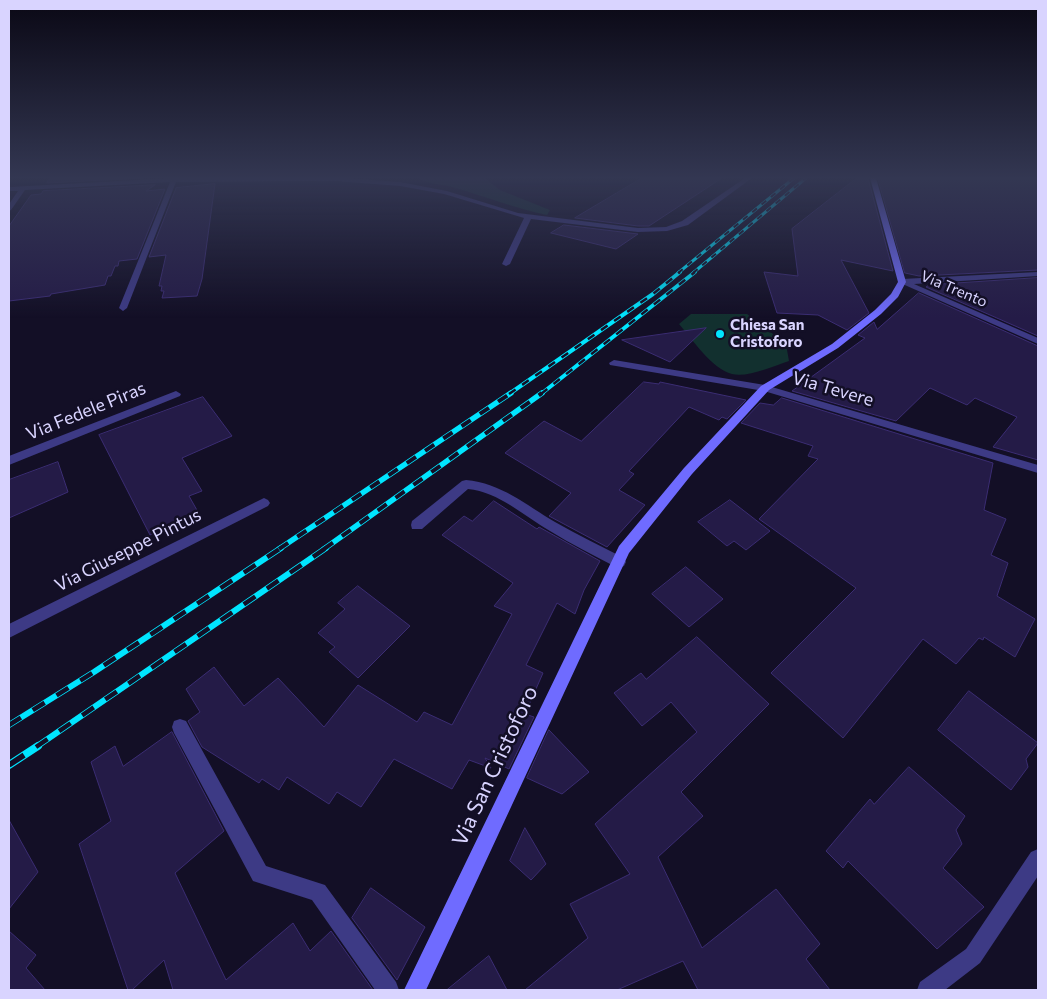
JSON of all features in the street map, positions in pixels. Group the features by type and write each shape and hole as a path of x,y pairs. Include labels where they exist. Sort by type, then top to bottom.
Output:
{"street":[{"path":"124,308 157,225"},
{"path":"506,264 525,225"},
{"path":"591,225 667,229 680,225"},
{"name":"Via Trento","path":"886,225 902,282 1038,341"},
{"path":"902,282 1038,274"},
{"name":"Via San Cristoforo","path":"415,990 624,550 688,471 765,388 835,346 878,312 895,295 902,282"},
{"name":"Via Tevere","path":"614,363 765,388 1038,469"},
{"name":"Via Fedele Piras","path":"9,461 176,394"},
{"path":"417,525 466,484 475,484 496,492 547,524 619,562"},
{"name":"Via Giuseppe Pintus","path":"9,631 264,503"},
{"path":"180,727 260,874 318,892 388,990"},
{"path":"928,990 972,956 1038,859"}],"green space":[{"path":"691,314 747,314 786,344 789,361 761,371 745,374 738,375 725,371 703,353 679,324"}],"building":[{"path":"151,225 137,259 119,261 111,276 108,276 105,285 51,294 50,296 9,301 9,226"},
{"path":"162,225 209,225 202,279 197,296 162,298 164,291 161,291 162,286 159,286 166,255 149,257"},
{"path":"564,225 638,234 616,249 551,233"},
{"path":"627,225 651,225 649,226"},
{"path":"798,225 881,225 893,271 841,260 869,313 847,330 818,315 777,313 764,272 798,276 792,229"},
{"path":"891,225 1038,225 1038,270 919,276 905,273"},
{"path":"1038,278 1038,336 926,287 929,285"},
{"path":"919,293 1038,346 1038,460 993,447 1017,417 975,398 967,405 930,388 896,421 792,391 865,338 858,335 874,322 877,329"},
{"path":"706,328 670,362 622,340"},
{"path":"644,382 659,384 660,382 746,400 727,419 722,417 719,420 689,407 629,471 634,474 619,490 645,505 607,547 549,516 571,493 505,453 544,421 581,441"},
{"path":"203,397 232,436 182,458 202,491 189,496 198,512 150,535 99,435"},
{"path":"782,398 993,463 984,510 1006,519 991,555 1008,563 997,596 1035,619 1015,657 984,637 983,640 979,638 956,664 923,639 843,738 771,673 856,588 759,519 818,459 808,456 813,446 741,423 760,403 773,405"},
{"path":"58,462 68,492 9,518 9,480"},
{"path":"730,500 770,531 746,550 734,541 727,546 698,522"},
{"path":"494,501 537,529 539,527 600,561 584,590 575,614 557,603 526,665 543,673 525,714 534,717 509,769 485,758 491,768 469,760 452,789 394,759 361,807 337,792 329,804 287,777 279,790 262,779 259,783 202,747 188,721 200,712 186,689 214,667 244,706 278,678 324,727 358,685 417,722 424,712 452,725 512,614 494,606 513,583 442,535 464,516 472,521"},
{"path":"686,567 723,599 689,627 652,594"},
{"path":"358,586 410,626 358,678 329,652 335,647 318,633 345,609 338,603"},
{"path":"697,637 769,704 681,792 703,816 658,857 702,948 776,889 820,944 806,959 830,990 698,990 683,961 617,990 525,990 588,938 570,904 630,874 595,824 697,732 671,702 642,726 614,693 641,673 646,679"},
{"path":"969,691 1038,743 1026,759 1028,767 1011,790 938,730"},
{"path":"549,730 589,772 562,794 527,778"},
{"path":"172,732 224,831 175,873 226,980 293,923 310,951 331,931 373,990 173,990 164,960 132,990 128,990 79,844 111,821 91,762 115,746 123,766"},
{"path":"909,767 965,816 956,830 962,844 943,868 984,907 937,949 848,861 843,868 826,851 870,799 874,804"},
{"path":"9,820 38,872 9,909"},
{"path":"525,828 546,864 531,880 510,861"},
{"path":"371,888 425,927 397,980 352,918"},
{"path":"9,931 36,955 26,968 45,990 9,990"},
{"path":"489,956 507,990 447,990"}],"railway":[{"path":"678,273 737,225"},
{"path":"693,273 751,225"},
{"path":"509,394 653,294 680,272"},
{"path":"541,394 695,272"},
{"path":"279,549 511,393"},
{"path":"324,549 542,393"},
{"path":"9,725 94,672 281,548"},
{"path":"36,747 326,548"},
{"path":"9,765 38,746"}],"place":[{"name":"Chiesa San Cristoforo","path":"720,334"}]}
